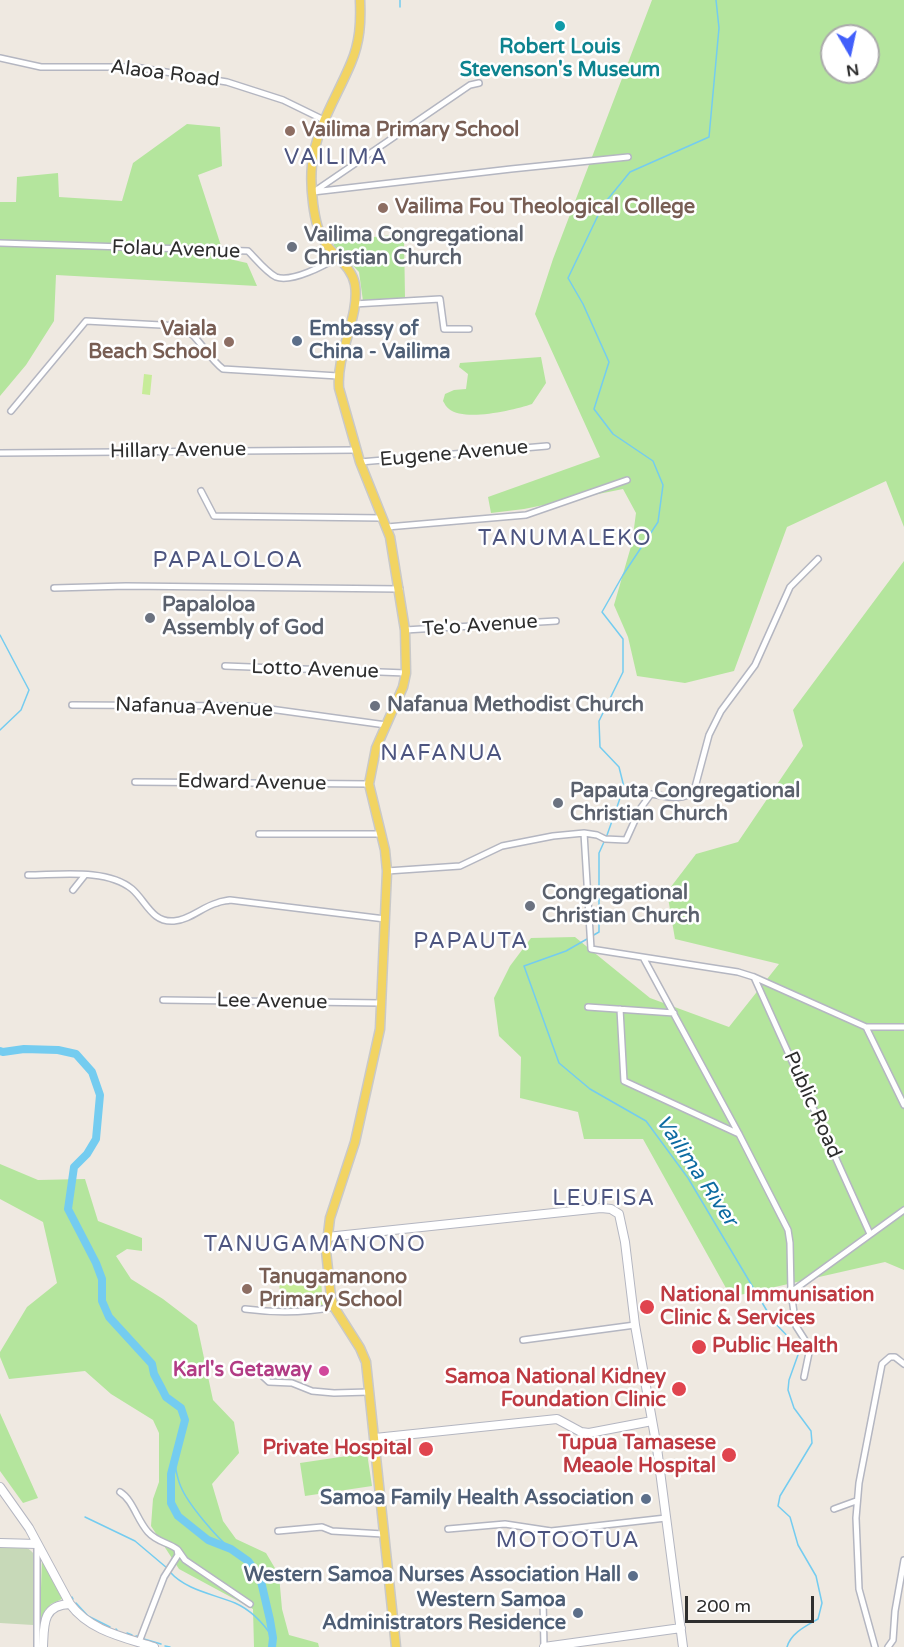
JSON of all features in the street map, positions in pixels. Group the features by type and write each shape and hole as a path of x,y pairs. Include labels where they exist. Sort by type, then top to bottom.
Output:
{"main road":[{"path":"360,0 361,27 352,61 324,120 312,165 313,192 320,234 354,279 356,290 338,376 339,388 360,462 387,527 400,589 405,630 406,673 403,687 376,748 369,784 385,850 387,871 380,1029 355,1142 330,1218 326,1264 334,1307 363,1354 375,1438 396,1647"},
{"path":"327,1237 601,1208 615,1211 621,1220 623,1231 635,1325 666,1518 682,1647"},
{"path":"375,1438 557,1419 581,1432 589,1433 652,1421"},
{"path":"0,1486 21,1516 70,1604 84,1620 154,1647"},
{"path":"0,1543 37,1544"},
{"path":"43,1647 48,1612 56,1606 70,1604"},
{"path":"544,1647 681,1628"}],"street":[{"name":"Alaoa Road","path":"0,58 41,67 135,67 226,82 283,100 324,120"},
{"path":"313,192 470,85 479,83"},
{"path":"313,192 628,157"},
{"name":"Folau Avenue","path":"0,243 248,252 275,276 282,278 306,274 338,257"},
{"path":"354,304 440,298 444,329 469,329"},
{"path":"11,411 86,321 180,326 187,330 215,363 223,369 338,376"},
{"name":"Eugene Avenue","path":"360,462 547,446"},
{"name":"Hillary Avenue","path":"0,453 356,450"},
{"path":"387,527 526,515 627,480"},
{"path":"201,491 214,516 383,518"},
{"path":"387,871 460,866 502,846 552,836 584,833 605,839 627,840 640,810 651,794 688,796 694,791 709,735 721,711 754,665 790,587 818,559"},
{"path":"54,588 126,586 400,589"},
{"name":"Te'o Avenue","path":"405,630 556,621"},
{"name":"Lotto Avenue","path":"225,666 406,673"},
{"name":"Nafanua Avenue","path":"72,705 248,706 386,725"},
{"name":"Edward Avenue","path":"135,782 369,784"},
{"path":"584,833 591,949 738,972 866,1027 904,1027"},
{"path":"259,834 381,834"},
{"path":"28,875 85,875 115,879 132,889 154,915 166,921 184,919 217,903 231,900 385,920"},
{"path":"73,890 85,875"},
{"path":"644,959 740,1134 788,1230 791,1292 796,1326 810,1348 804,1377"},
{"name":"Public Road","path":"754,977 870,1233"},
{"name":"Lee Avenue","path":"163,1000 381,1003"},
{"path":"588,1007 674,1013"},
{"path":"620,1009 624,1081 740,1134"},
{"path":"866,1027 904,1105"},
{"path":"791,1292 904,1210"},
{"path":"245,1309 280,1313 334,1307"},
{"path":"524,1340 635,1325"},
{"path":"875,1647 859,1589 856,1501 882,1364 890,1357 895,1357 904,1364"},
{"path":"256,1370 269,1382 292,1383 312,1392 369,1392"},
{"path":"120,1492 127,1496 138,1518 156,1540 177,1549 185,1560 250,1604"},
{"path":"834,1509 856,1501"},
{"path":"448,1529 505,1524 551,1531 666,1518"},
{"path":"278,1531 322,1527 332,1531 383,1534"},
{"path":"37,1544 37,1647"},
{"path":"139,1642 164,1577 178,1555 177,1549"},
{"path":"888,1647 893,1640 895,1611 904,1560"},
{"path":"543,1599 544,1647"}],"green space":[{"path":"652,0 904,0 904,527 886,481 787,527 734,671 685,683 637,676 628,637 614,605 632,543 636,513 623,489 524,509 491,513 488,497 600,457 535,314 553,259"},
{"path":"187,124 220,127 222,166 198,175 225,258 247,263 257,286 56,275 54,321 26,365 0,396 0,202 16,202 17,177 58,173 59,197 122,201 133,163"},
{"path":"404,234 405,298 363,301 359,272 334,246 333,241"},
{"path":"541,357 546,383 532,404 490,414 466,415 449,409 443,401 445,394 454,390 466,389 468,374 459,367 460,363"},
{"path":"144,374 152,375 150,395 142,394"},
{"path":"904,561 904,1270 885,1262 731,1297 643,1139 584,1139 578,1112 520,1098 521,1057 499,1036 494,998 510,966 531,938 575,937 650,998 729,1027 779,964 675,939 667,892 696,854 738,842 803,746 793,710"},
{"path":"0,1164 38,1180 85,1179 98,1221 142,1238 142,1251 127,1249 116,1256 131,1279 163,1299 197,1325 213,1400 234,1422 239,1453 212,1484 223,1521 236,1539 266,1553 279,1575 282,1609 289,1635 318,1643 319,1647 254,1647 253,1609 179,1569 151,1526 153,1499 159,1482 159,1433 153,1420 111,1394 85,1371 9,1379 0,1352 27,1307 57,1283 43,1222 0,1199"},
{"path":"321,1280 323,1306 282,1309 279,1283"},
{"path":"0,1413 38,1498 23,1503 0,1471"},
{"path":"367,1453 372,1486 305,1496 300,1463"},
{"path":"0,1545 23,1546 34,1554 33,1625 0,1623"},
{"path":"42,1558 62,1599 45,1610 39,1647"}],"waterway":[{"path":"400,0 400,7"},
{"name":"Vailima River","path":"606,838 624,787 619,767 600,747 599,721 623,672 623,639 602,612 658,522 663,485 653,461 613,434 594,409 609,362 583,304 568,278 603,205 630,172 709,137 719,28 716,0"},
{"path":"0,635 29,690 21,710 0,730"},
{"name":"Vailima River","path":"592,936 599,932 599,853 604,842"},
{"name":"Vailima River","path":"587,939 566,951 524,966 559,1063 590,1089 646,1121 688,1178 773,1321 796,1345 799,1352 789,1380 788,1390 794,1408 811,1431 812,1443 780,1496 778,1506 790,1517 798,1545 816,1576 822,1603 818,1619 795,1634 787,1647"},
{"path":"0,1051 58,1050 76,1054 92,1072 100,1095 96,1139 87,1154 74,1167 68,1209 96,1263 102,1279 102,1301 109,1317 152,1364 154,1374 166,1397 181,1408 185,1420 171,1474 171,1503 178,1516 208,1540 231,1549 248,1561 260,1577 270,1620 272,1647"},
{"path":"174,1460 180,1484 190,1502 211,1529 231,1549"},
{"path":"85,1517 135,1541 167,1568"},
{"path":"170,1572 192,1587 246,1609 273,1638"},
{"path":"76,1603 88,1616 110,1627"},
{"path":"127,1633 132,1635"},
{"path":"144,1639 161,1644"},
{"path":"165,1646 170,1647"}],"place":[{"name":"Robert Louis Stevenson's Museum","path":"560,26"},
{"name":"Vailima Primary School","path":"290,131"},
{"name":"Vailima Fou Theological College","path":"383,208"},
{"name":"Vailima Congregational Christian Church","path":"292,247"},
{"name":"Embassy of China - Vailima","path":"297,341"},
{"name":"Vaiala Beach School","path":"229,342"},
{"name":"Papaloloa Assembly of God","path":"150,618"},
{"name":"Nafanua Methodist Church","path":"375,706"},
{"name":"Papauta Congregational Christian Church","path":"558,803"},
{"name":"Congregational Christian Church","path":"530,906"},
{"name":"Tanugamanono Primary School","path":"247,1289"},
{"name":"National Immunisation Clinic & Services","path":"647,1307"},
{"name":"Public Health","path":"699,1347"},
{"name":"Karl's Getaway","path":"324,1371"},
{"name":"Samoa National Kidney Foundation Clinic","path":"679,1389"},
{"name":"Private Hospital","path":"426,1449"},
{"name":"Tupua Tamasese Meaole Hospital","path":"729,1455"},
{"name":"Samoa Family Health Association","path":"646,1499"},
{"name":"Western Samoa Nurses Association Hall","path":"633,1576"},
{"name":"Western Samoa Administrators Residence","path":"578,1613"}],"district":[{"name":"VAILIMA","path":"336,158"},
{"name":"TANUMALEKO","path":"565,539"},
{"name":"PAPALOLOA","path":"228,561"},
{"name":"NAFANUA","path":"442,754"},
{"name":"PAPAUTA","path":"471,942"},
{"name":"LEUFISA","path":"604,1199"},
{"name":"TANUGAMANONO","path":"315,1245"},
{"name":"MOTOOTUA","path":"568,1541"}]}
